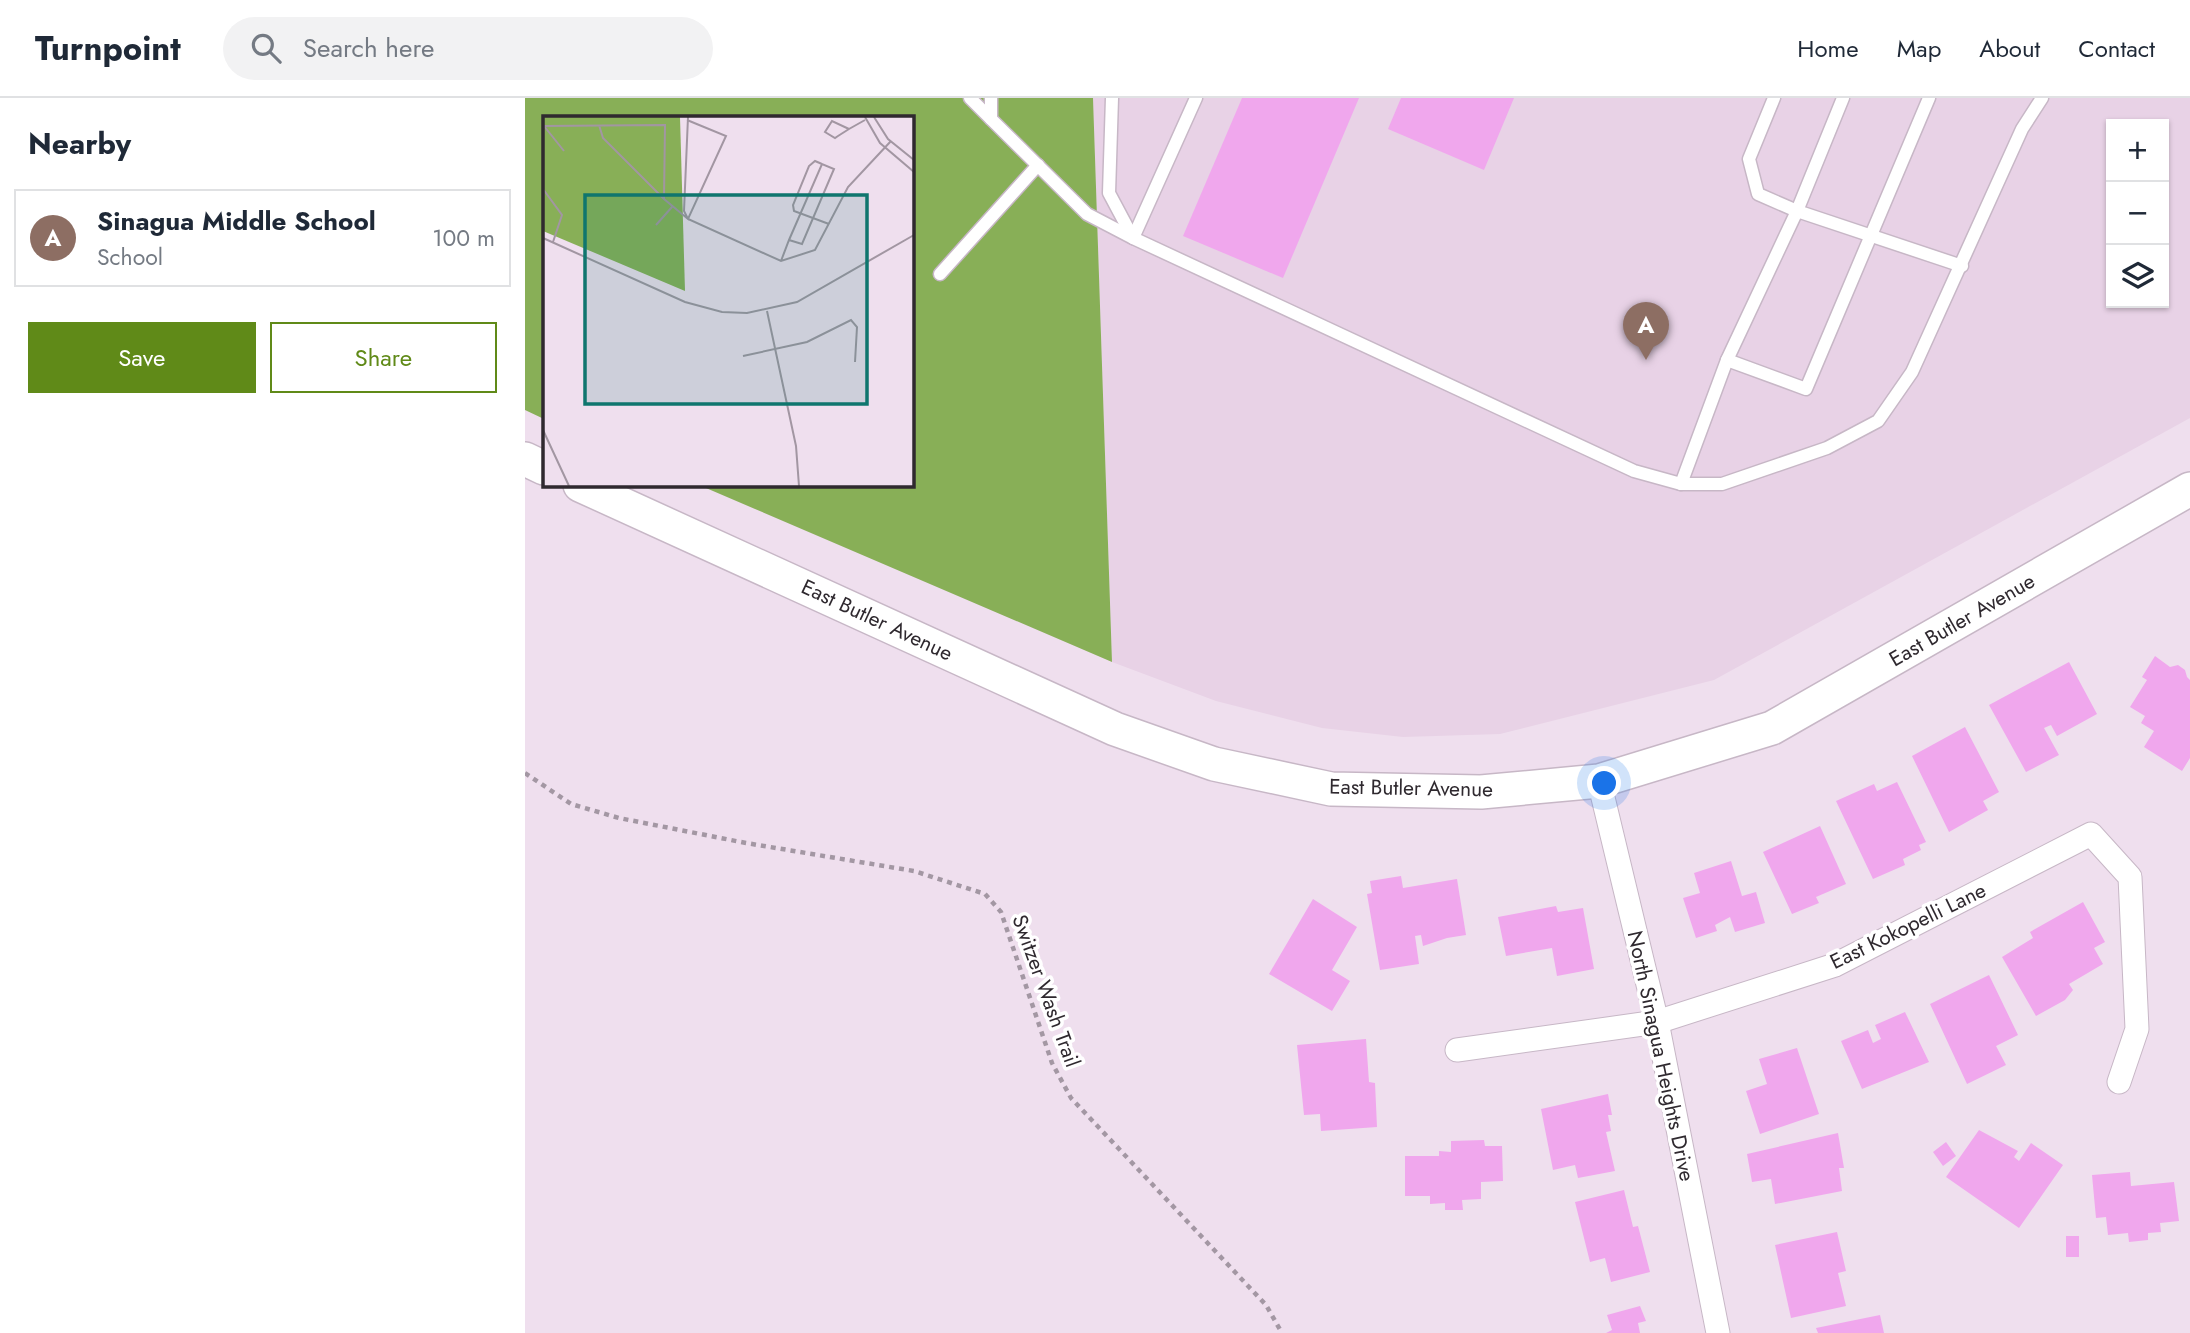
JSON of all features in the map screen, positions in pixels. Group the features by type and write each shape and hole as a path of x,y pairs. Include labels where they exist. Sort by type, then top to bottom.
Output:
{"street":[{"path":"525,460 543,468"},
{"name":"East Butler Avenue","path":"582,486 1115,729 1214,764 1331,789 1481,792 1599,781 1772,728 2190,489"},
{"name":"North Sinagua Heights Drive","path":"1599,781 1657,1022 1718,1333"},
{"name":"East Kokopelli Lane","path":"1457,1049 1657,1022 1835,965 2091,834 2130,877 2137,1029 2119,1082"}],"lane":[{"path":"970,98 1087,214 1133,238 1635,471 1681,484 1722,484 1827,448 1878,421 1912,372 2022,129 2042,98"},
{"path":"991,98 991,119"},
{"path":"1112,98 1109,193 1133,238"},
{"path":"1133,238 1196,98"},
{"path":"1774,98 1749,159 1758,194 1797,211 1962,265"},
{"path":"1681,484 1727,360 1797,211 1843,98"},
{"path":"1727,360 1806,389 1929,98"},
{"path":"940,274 1038,165"}],"path":[{"name":"Switzer Wash Trail","path":"525,773 571,804 619,818 913,871 985,894 1001,912 1052,1063 1071,1098 1266,1305 1282,1333"}],"shaded area":[{"path":"1093,98 2190,98 2190,418 1714,680 1500,734 1403,737 1322,728 1216,701 1112,662"}],"green space":[{"path":"525,98 1093,98 1112,662 701,486 913,486 913,116 543,116 543,419 525,410"}],"building":[{"path":"1242,98 1359,98 1283,278 1183,236"},
{"path":"1401,98 1514,98 1484,170 1388,129"},
{"path":"2155,656 2170,667 2178,665 2185,670 2190,680 2190,758 2182,771 2144,747 2154,731 2141,723 2145,716 2130,707 2147,680 2142,677"},
{"path":"2069,662 2097,714 2057,736 2051,725 2044,728 2059,755 2026,772 1989,705"},
{"path":"1965,727 1999,792 1983,801 1988,810 1949,832 1912,756"},
{"path":"1897,782 1926,842 1919,845 1921,850 1903,859 1905,865 1873,879 1836,801 1874,784 1877,791"},
{"path":"1820,826 1846,884 1816,897 1819,903 1792,914 1763,852"},
{"path":"1731,861 1742,896 1756,892 1765,923 1735,932 1730,917 1715,925 1717,931 1696,938 1683,898 1700,893 1694,873"},
{"path":"1401,876 1403,888 1457,879 1466,935 1423,946 1421,935 1415,936 1419,964 1380,970 1367,894 1372,893 1370,881"},
{"path":"1313,899 1357,927 1332,970 1350,981 1332,1011 1269,974"},
{"path":"2083,902 2105,942 2094,948 2103,964 2069,984 2073,990 2065,1000 2036,1016 2002,957 2033,938 2030,932"},
{"path":"1556,906 1558,912 1583,908 1594,969 1557,976 1552,948 1506,956 1498,917"},
{"path":"1989,975 2018,1035 1996,1046 2006,1065 1967,1084 1930,1004"},
{"path":"1905,1012 1929,1062 1862,1089 1841,1041 1868,1030 1873,1043 1881,1039 1875,1025"},
{"path":"1366,1039 1369,1082 1375,1083 1377,1127 1321,1131 1320,1114 1304,1115 1297,1045"},
{"path":"1797,1048 1819,1114 1760,1134 1746,1091 1767,1084 1759,1059"},
{"path":"1608,1094 1612,1115 1608,1115 1611,1131 1606,1132 1615,1171 1578,1178 1575,1165 1553,1170 1541,1109"},
{"path":"1979,1130 2018,1151 2014,1157 2019,1161 2031,1143 2063,1165 2019,1228 1946,1177"},
{"path":"1838,1133 1844,1168 1839,1168 1842,1191 1775,1204 1771,1179 1752,1182 1747,1154"},
{"path":"1484,1140 1485,1146 1502,1146 1503,1181 1481,1182 1481,1199 1462,1200 1463,1210 1445,1210 1445,1203 1430,1204 1430,1196 1405,1196 1405,1156 1439,1156 1439,1151 1451,1152 1451,1141"},
{"path":"1946,1142 1956,1156 1943,1166 1933,1152"},
{"path":"2130,1172 2131,1186 2174,1182 2179,1221 2160,1223 2161,1232 2148,1233 2148,1240 2129,1242 2128,1233 2108,1235 2106,1217 2096,1218 2092,1175"},
{"path":"1624,1190 1633,1227 1638,1226 1650,1272 1611,1282 1605,1258 1590,1262 1575,1202"},
{"path":"1837,1232 1846,1271 1838,1273 1846,1306 1791,1318 1775,1245"},
{"path":"2066,1236 2079,1236 2079,1257 2066,1257"},
{"path":"1640,1306 1646,1321 1638,1323 1640,1333 1606,1333 1612,1330 1607,1315"},
{"path":"1880,1315 1884,1333 1818,1333 1816,1328"}],"place":[{"name":"Sinagua Middle School","path":"1646,360"}]}
